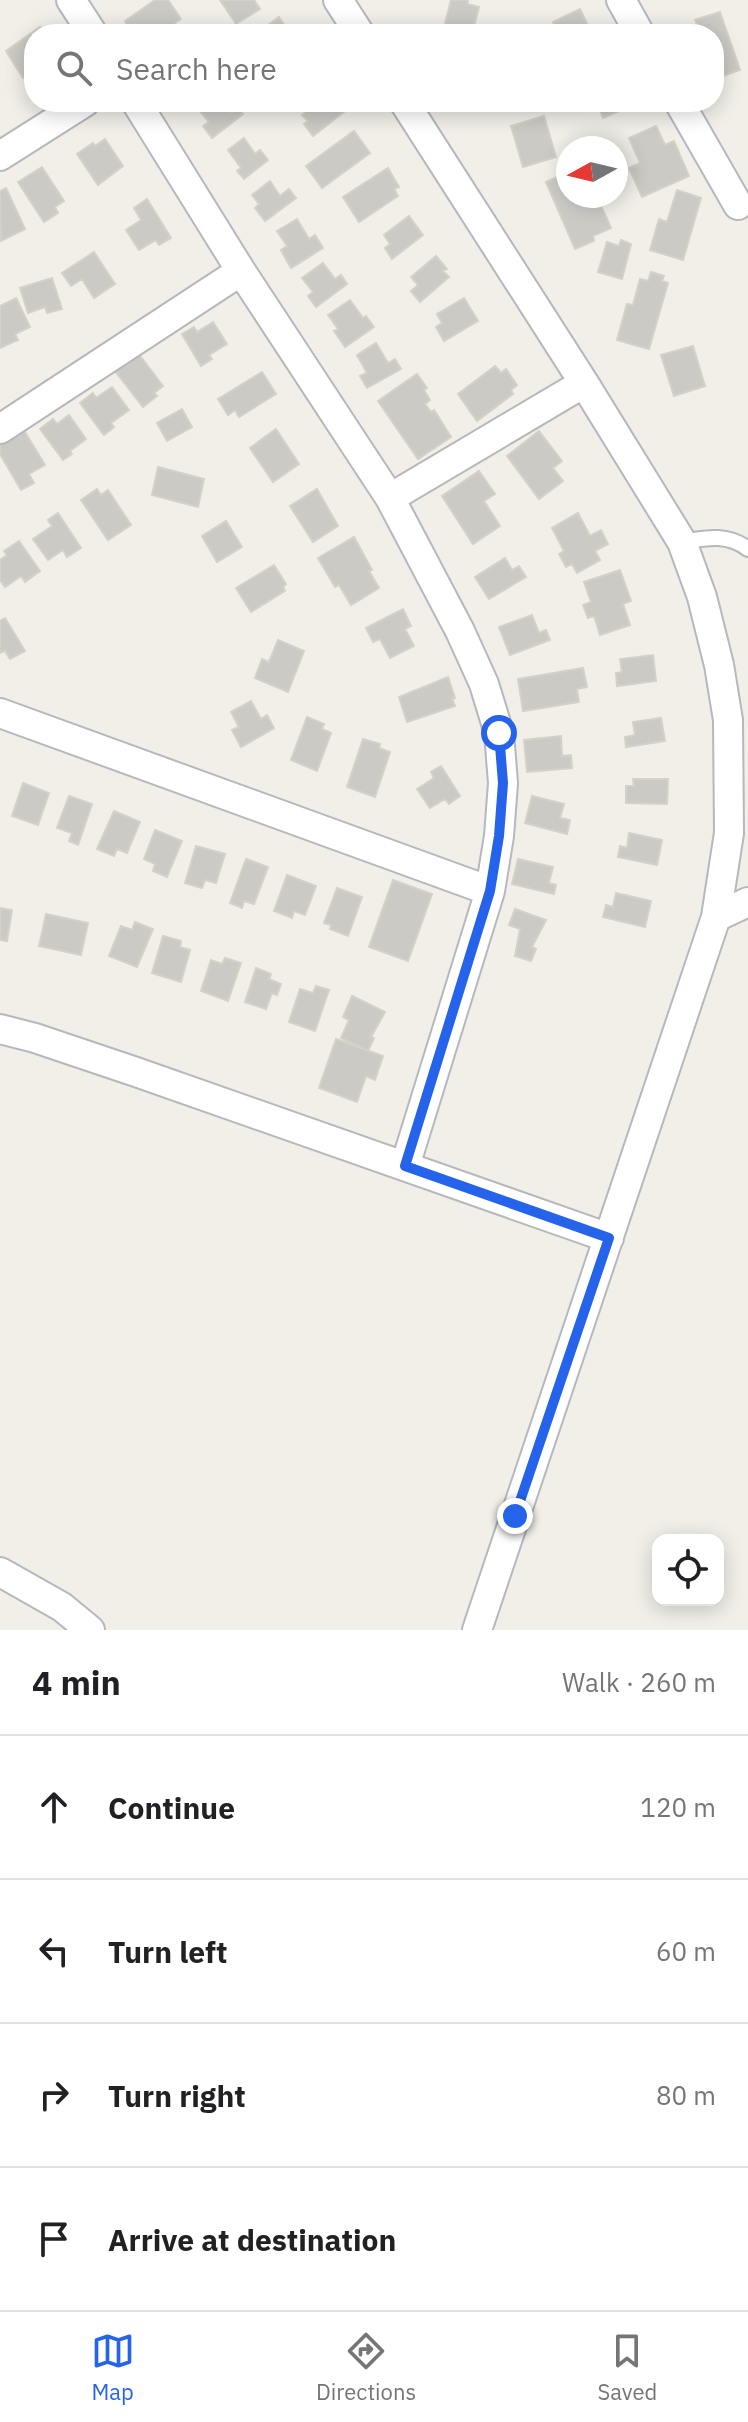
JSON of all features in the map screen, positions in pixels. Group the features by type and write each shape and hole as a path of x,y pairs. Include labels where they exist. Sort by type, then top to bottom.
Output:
{"street":[{"path":"71,0 87,24"},
{"path":"338,0 354,24"},
{"path":"621,0 634,24"},
{"path":"0,156 69,112"},
{"path":"142,112 241,271 390,498 460,631 484,684 499,733 502,796 490,891 405,1166"},
{"path":"410,112 682,542 702,597 719,665 728,720 729,833 716,917 477,1630"},
{"path":"685,112 738,205"},
{"path":"0,429 241,271"},
{"path":"390,498 584,383"},
{"path":"0,713 490,891"},
{"path":"716,917 748,902"},
{"path":"0,1029 49,1042 609,1238"},
{"path":"0,1572 62,1607 90,1630"}],"lane":[{"path":"682,542 717,536 740,543 748,549"}],"building":[{"path":"155,0 168,0 181,19 174,24 127,24 125,21"},
{"path":"220,0 254,0 260,9 236,24"},
{"path":"451,0 468,0 467,4 479,7 475,24 445,24"},
{"path":"580,9 587,24 554,24"},
{"path":"720,12 740,70 724,76 724,24 697,24 695,20"},
{"path":"279,17 284,24 270,24"},
{"path":"24,38 23,78 6,51"},
{"path":"201,112 243,114 212,138 203,126 209,122"},
{"path":"306,112 344,112 313,136 304,124 308,121 302,115"},
{"path":"601,112 617,112 603,118"},
{"path":"544,116 556,157 523,167 511,126"},
{"path":"656,126 665,145 674,141 689,176 642,197 629,168 640,163 629,138"},
{"path":"354,131 370,153 322,188 306,166"},
{"path":"244,138 255,154 260,150 268,160 244,179 237,171 241,168 228,150"},
{"path":"105,139 123,166 98,185 77,154"},
{"path":"42,167 64,201 55,207 58,213 44,222 18,182"},
{"path":"388,168 399,187 394,189 398,196 359,222 343,197"},
{"path":"556,177 556,205 546,182"},
{"path":"270,181 280,196 289,189 296,198 265,221 255,208 259,204 252,195"},
{"path":"6,188 25,229 1,241 0,191"},
{"path":"677,190 701,198 683,260 650,250 659,219 667,222"},
{"path":"147,199 171,238 159,245 156,240 139,250 126,230 141,220 134,208"},
{"path":"557,208 602,208 611,228 593,236 594,241 575,249"},
{"path":"409,216 423,235 392,259 385,248 390,244 384,235"},
{"path":"297,219 309,239 315,235 323,248 291,268 281,250 287,246 277,231"},
{"path":"621,240 631,244 622,279 598,272 607,242 619,246"},
{"path":"94,252 115,284 94,298 82,279 71,286 62,273"},
{"path":"436,256 447,269 443,271 449,277 420,302 411,291 418,285 411,277"},
{"path":"323,263 335,279 341,275 347,284 316,307 308,296 313,292 302,278"},
{"path":"651,272 664,276 662,281 668,283 649,349 617,340 627,304 633,305 640,279 648,281"},
{"path":"52,278 62,309 47,313 45,307 28,313 20,288"},
{"path":"16,298 30,327 15,334 18,340 0,348 0,306"},
{"path":"464,298 478,321 444,341 436,327 442,323 437,314"},
{"path":"350,300 374,327 345,347 328,315"},
{"path":"213,322 227,344 209,355 212,359 201,366 182,334 194,327 197,332"},
{"path":"376,343 388,363 395,359 401,369 367,388 360,376 367,373 357,355"},
{"path":"693,346 705,386 674,396 661,355"},
{"path":"138,353 163,386 154,393 157,396 143,407 115,371"},
{"path":"495,366 501,373 506,369 517,385 511,390 513,394 477,421 458,394"},
{"path":"262,372 276,394 239,417 235,410 228,415 218,399"},
{"path":"417,374 427,388 424,390 430,400 425,404 431,412 434,410 451,437 418,459 378,401"},
{"path":"112,387 129,410 111,423 114,427 104,435 80,403 93,393 96,398"},
{"path":"182,409 192,427 167,441 157,423"},
{"path":"69,415 86,439 63,460 40,429 53,419 57,424"},
{"path":"20,424 45,465 29,474 34,483 21,490 0,454 0,437"},
{"path":"276,429 299,464 273,482 250,448"},
{"path":"539,431 562,461 553,468 563,481 539,499 507,456"},
{"path":"158,467 204,479 198,507 152,495"},
{"path":"479,471 495,494 484,501 500,526 473,544 442,496"},
{"path":"97,489 101,495 108,490 131,525 108,540 81,500"},
{"path":"317,489 338,526 313,542 290,506"},
{"path":"58,513 81,548 67,557 63,550 48,560 33,539 52,526 48,520"},
{"path":"578,513 590,536 601,530 608,544 595,551 600,560 577,573 572,564 566,567 559,554 564,551 552,528"},
{"path":"226,521 242,547 217,562 202,536"},
{"path":"354,537 379,588 351,605 339,585 335,587 318,558"},
{"path":"19,541 40,571 25,582 21,576 5,587 0,580 0,560 7,555 4,551"},
{"path":"505,558 512,570 519,566 526,577 489,599 475,577"},
{"path":"274,565 286,584 283,587 285,591 251,612 236,588"},
{"path":"620,570 631,601 623,604 630,625 600,635 594,616 588,618 583,605 591,602 584,582"},
{"path":"403,609 411,626 405,629 414,646 390,658 380,639 373,642 366,628"},
{"path":"532,615 539,633 546,630 550,640 510,655 499,627"},
{"path":"5,618 25,651 10,659 5,651 0,653 0,621"},
{"path":"278,640 304,651 288,692 255,678 262,659 269,662"},
{"path":"653,655 656,681 617,686 616,673 622,672 620,659"},
{"path":"583,668 587,687 577,689 579,702 523,711 518,679"},
{"path":"448,677 455,706 407,722 399,697"},
{"path":"251,701 261,719 267,715 274,728 241,747 232,730 239,727 231,712"},
{"path":"307,717 324,724 322,729 331,733 317,771 291,760"},
{"path":"661,718 665,741 626,747 625,737 635,735 633,722"},
{"path":"561,736 562,756 571,755 572,768 527,772 524,740"},
{"path":"363,739 380,744 379,748 390,752 375,797 347,787"},
{"path":"441,766 460,796 449,804 445,799 430,808 417,789 434,778 431,772"},
{"path":"633,779 668,779 667,804 626,803 626,786 634,786"},
{"path":"23,783 49,793 38,825 12,816"},
{"path":"69,796 92,804 78,845 69,841 72,833 57,828"},
{"path":"532,796 564,804 560,818 570,820 567,834 525,823"},
{"path":"114,811 140,822 127,853 117,849 114,856 97,849"},
{"path":"155,830 182,841 167,877 153,871 155,864 144,859"},
{"path":"629,833 662,840 657,865 618,857 620,846 627,848"},
{"path":"196,846 225,854 216,883 205,880 202,888 185,883"},
{"path":"246,859 268,867 254,904 244,901 242,908 230,903"},
{"path":"518,859 553,867 549,883 556,885 554,894 512,884"},
{"path":"287,875 316,886 305,915 294,911 292,918 274,911"},
{"path":"393,880 432,894 408,961 369,947"},
{"path":"337,888 362,897 348,936 330,929 331,925 324,923"},
{"path":"616,893 651,901 645,927 603,917 606,905 613,907"},
{"path":"0,908 12,910 7,941 0,940"},
{"path":"515,909 546,920 532,947 536,949 531,961 515,956 520,929 509,925"},
{"path":"46,914 88,923 81,955 39,946"},
{"path":"135,922 153,929 137,967 109,956 121,926 132,930"},
{"path":"163,936 181,941 180,947 190,950 181,982 152,973"},
{"path":"225,958 241,963 228,1001 201,991 211,960 222,964"},
{"path":"256,968 271,974 269,979 281,984 277,995 272,993 266,1009 245,1002"},
{"path":"316,986 329,990 315,1031 289,1022 300,989 313,993"},
{"path":"352,996 385,1012 371,1037 374,1038 368,1051 341,1038 349,1020 343,1017"},
{"path":"336,1039 383,1056 375,1080 366,1076 357,1102 319,1088"}],"route":[{"path":"499,733 503,783 490,891 405,1166 609,1238 515,1516"}]}
